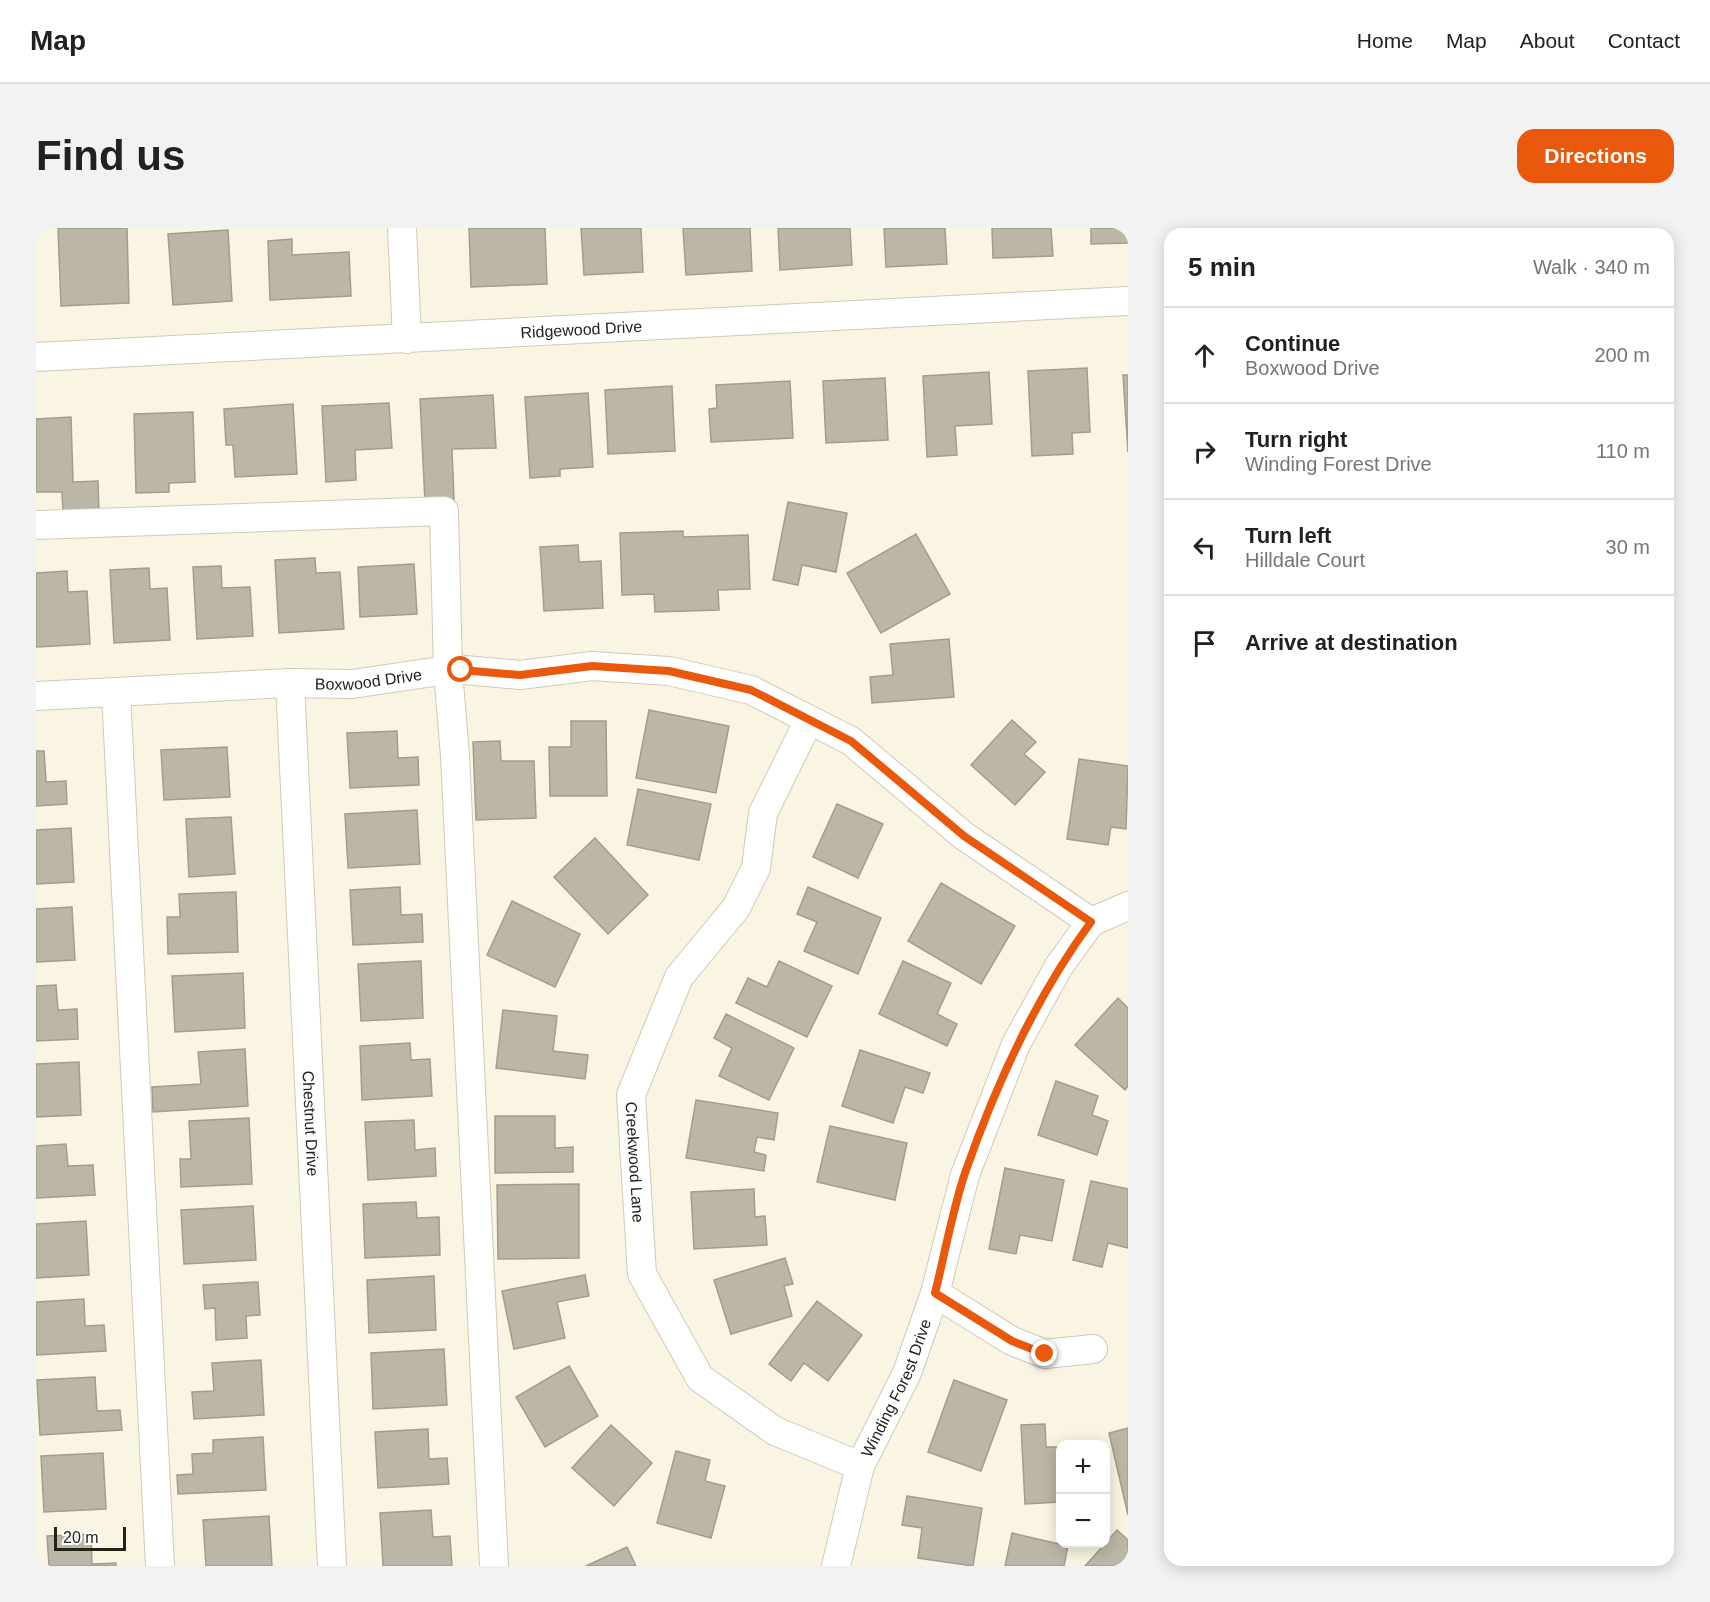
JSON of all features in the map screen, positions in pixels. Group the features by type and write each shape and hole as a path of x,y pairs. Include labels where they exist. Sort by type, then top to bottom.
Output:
{"street":[{"path":"402,228 407,339"},
{"name":"Ridgewood Drive","path":"36,357 1128,302"},
{"path":"36,525 444,511 448,670 455,756 494,1566"},
{"name":"Boxwood Drive","path":"36,696 290,682 352,684 448,670 520,675 592,666 669,671 751,690 851,741 964,836 1091,922"},
{"name":"Chestnut Drive","path":"290,682 332,1566"},
{"path":"116,692 159,1566"},
{"name":"Creekwood Lane","path":"809,720 763,813 756,868 736,908 679,977 631,1095 642,1274 700,1377 775,1431 861,1466"},
{"path":"1091,922 1128,906"},
{"name":"Winding Forest Drive","path":"836,1566 861,1466 907,1373 935,1293 965,1175 1016,1044 1059,966 1091,922"},
{"path":"935,1293 1012,1341 1045,1354 1093,1349"}],"building":[{"path":"58,228 127,228 129,303 61,306"},
{"path":"469,228 545,228 547,284 471,287"},
{"path":"581,228 641,228 643,272 584,275"},
{"path":"683,228 750,228 752,271 686,275"},
{"path":"778,228 850,228 852,265 780,270"},
{"path":"884,228 945,228 947,264 886,267"},
{"path":"992,228 1051,228 1053,256 993,258"},
{"path":"1091,228 1128,228 1128,243 1091,244"},
{"path":"228,230 232,301 173,305 168,234"},
{"path":"292,239 292,255 349,252 351,296 270,300 268,241"},
{"path":"1087,368 1090,432 1072,433 1073,454 1032,456 1028,371"},
{"path":"989,372 992,424 955,426 957,455 927,457 923,376"},
{"path":"1123,375 1128,375 1128,452"},
{"path":"885,378 888,440 826,443 823,381"},
{"path":"790,381 793,438 711,442 709,409 717,408 716,385"},
{"path":"672,386 675,451 608,454 605,390"},
{"path":"588,393 593,467 560,469 560,476 530,478 525,397"},
{"path":"493,395 496,448 452,449 454,500 425,502 420,399"},
{"path":"389,403 392,448 355,450 356,480 326,482 322,406"},
{"path":"293,404 297,474 235,477 233,445 226,445 224,409"},
{"path":"193,412 195,482 169,483 169,492 136,493 134,414"},
{"path":"71,417 73,482 98,481 99,512 63,513 62,492 36,492 36,419"},
{"path":"788,502 847,513 836,572 802,565 798,585 773,580"},
{"path":"683,531 683,537 748,535 750,589 718,590 719,610 655,612 654,594 622,595 620,533"},
{"path":"916,534 950,594 881,633 847,573"},
{"path":"578,545 579,562 601,561 603,608 544,611 540,547"},
{"path":"315,558 316,573 340,572 344,629 279,633 275,560"},
{"path":"414,564 417,614 360,617 358,567"},
{"path":"221,566 222,588 250,587 253,636 197,639 193,567"},
{"path":"149,568 150,589 167,588 170,640 114,643 110,570"},
{"path":"67,571 68,592 87,591 90,644 36,647 36,573"},
{"path":"949,639 954,697 872,703 870,677 893,675 890,644"},
{"path":"649,710 729,726 716,793 636,778"},
{"path":"1012,720 1036,742 1024,754 1045,772 1015,805 971,765"},
{"path":"571,721 606,721 607,796 550,796 549,747 571,747"},
{"path":"397,731 398,758 418,757 419,785 350,788 347,733"},
{"path":"500,741 501,761 534,761 536,818 476,820 473,742"},
{"path":"227,747 230,797 164,800 161,750"},
{"path":"36,751 44,751 46,782 66,781 67,804 36,806"},
{"path":"1079,759 1128,766 1126,829 1111,827 1108,845 1067,839"},
{"path":"638,789 711,804 699,860 627,845"},
{"path":"837,804 883,824 858,878 813,857"},
{"path":"417,810 420,864 348,868 345,814"},
{"path":"231,817 235,874 189,877 186,819"},
{"path":"71,828 74,882 36,884 36,830"},
{"path":"595,838 648,895 608,934 554,877"},
{"path":"941,883 1015,926 981,984 908,941"},
{"path":"400,887 401,915 422,914 423,942 353,945 350,890"},
{"path":"808,887 881,918 858,974 804,951 817,922 797,914"},
{"path":"236,892 238,952 168,954 167,917 180,917 179,894"},
{"path":"512,901 580,934 555,987 487,955"},
{"path":"72,907 75,960 36,962 36,909"},
{"path":"421,961 423,1018 361,1021 358,964"},
{"path":"779,961 832,986 807,1037 736,1003 748,978 767,987"},
{"path":"903,961 951,983 937,1014 957,1024 947,1046 879,1014"},
{"path":"243,973 245,1028 175,1032 172,976"},
{"path":"56,985 58,1010 77,1009 78,1039 36,1041 36,986"},
{"path":"1118,998 1128,1008 1128,1086 1125,1090 1075,1045"},
{"path":"503,1010 557,1016 553,1051 588,1055 585,1079 496,1068"},
{"path":"726,1014 794,1048 769,1100 719,1076 732,1048 714,1038"},
{"path":"410,1043 411,1060 430,1059 432,1096 362,1100 360,1046"},
{"path":"245,1049 248,1106 153,1112 152,1087 201,1084 198,1052"},
{"path":"860,1050 930,1073 923,1093 905,1087 893,1123 842,1106"},
{"path":"79,1062 81,1115 36,1117 36,1064"},
{"path":"1056,1081 1098,1096 1092,1115 1108,1121 1097,1155 1038,1135"},
{"path":"696,1100 778,1113 774,1140 757,1137 754,1152 766,1155 764,1171 686,1158"},
{"path":"495,1116 555,1116 555,1148 573,1147 573,1172 495,1173"},
{"path":"249,1118 252,1184 181,1187 180,1159 191,1159 189,1121"},
{"path":"414,1120 415,1150 435,1148 436,1176 368,1180 365,1122"},
{"path":"830,1126 907,1143 895,1200 817,1182"},
{"path":"66,1144 68,1166 93,1165 95,1195 36,1198 36,1146"},
{"path":"1005,1168 1064,1180 1052,1241 1020,1235 1016,1254 989,1249"},
{"path":"1091,1181 1128,1189 1128,1248 1108,1243 1102,1267 1073,1260"},
{"path":"579,1184 579,1258 498,1259 497,1185"},
{"path":"754,1189 755,1217 765,1216 767,1245 694,1249 691,1192"},
{"path":"416,1202 417,1218 439,1217 440,1255 365,1258 363,1204"},
{"path":"253,1206 256,1260 184,1264 181,1210"},
{"path":"86,1221 89,1275 36,1278 36,1224"},
{"path":"785,1258 793,1284 784,1286 792,1316 731,1334 714,1280"},
{"path":"585,1275 589,1296 557,1302 565,1338 514,1349 502,1291"},
{"path":"434,1276 436,1330 369,1333 367,1280"},
{"path":"258,1282 260,1315 246,1316 247,1338 216,1340 215,1308 205,1309 203,1285"},
{"path":"84,1299 85,1326 104,1325 106,1351 36,1355 36,1302"},
{"path":"817,1301 862,1335 828,1381 804,1363 791,1381 769,1364"},
{"path":"444,1349 447,1405 373,1409 371,1353"},
{"path":"261,1360 264,1415 194,1419 192,1392 214,1391 212,1363"},
{"path":"569,1366 598,1416 545,1447 516,1397"},
{"path":"95,1377 97,1411 120,1410 122,1430 40,1435 37,1380"},
{"path":"954,1380 1007,1400 981,1471 928,1452"},
{"path":"1045,1424 1046,1447 1056,1447 1056,1502 1025,1504 1021,1425"},
{"path":"611,1425 652,1463 614,1506 572,1468"},
{"path":"1128,1428 1128,1515 1109,1433"},
{"path":"428,1429 429,1459 447,1458 449,1484 378,1488 375,1432"},
{"path":"263,1437 266,1490 178,1494 177,1475 193,1474 192,1454 213,1453 213,1440"},
{"path":"676,1451 710,1460 705,1481 725,1486 711,1538 657,1523"},
{"path":"103,1453 106,1509 44,1512 41,1456"},
{"path":"907,1496 982,1508 973,1566 918,1558 922,1528 902,1525"},
{"path":"431,1510 433,1537 450,1536 452,1566 383,1566 380,1513"},
{"path":"269,1516 272,1566 206,1566 203,1520"},
{"path":"1117,1530 1128,1540 1128,1566 1085,1566 1101,1548 1110,1548 1110,1538"},
{"path":"1012,1533 1056,1543 1056,1548 1068,1548 1064,1566 1005,1566"},
{"path":"91,1534 92,1564 116,1563 116,1566 49,1566 47,1536"},
{"path":"627,1547 636,1566 586,1566"}],"route":[{"path":"461,670 520,675 592,666 669,671 751,690 851,741 964,836 1091,922 1059,966 1016,1044 965,1175 935,1293 1012,1341 1045,1354"}]}
